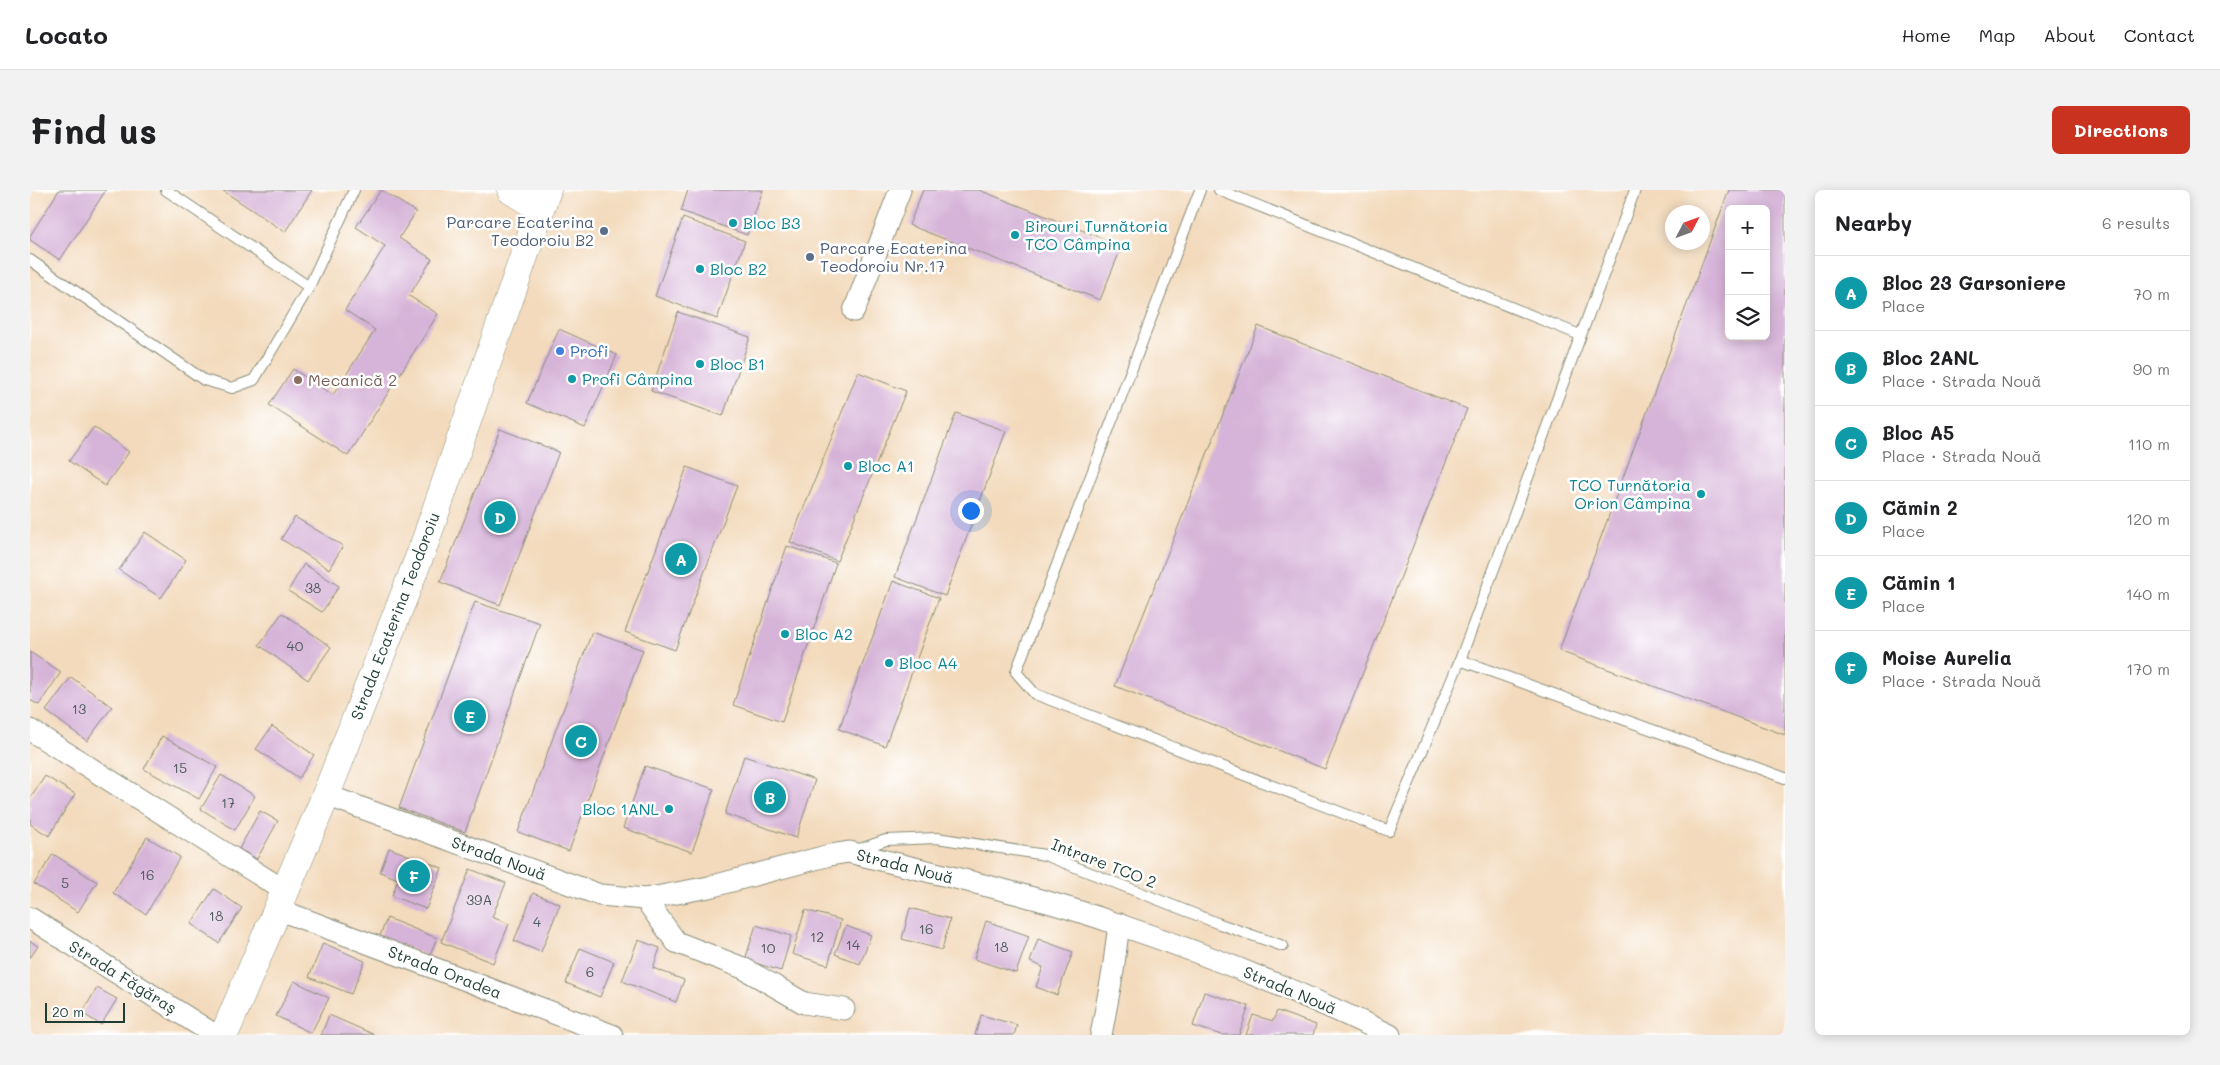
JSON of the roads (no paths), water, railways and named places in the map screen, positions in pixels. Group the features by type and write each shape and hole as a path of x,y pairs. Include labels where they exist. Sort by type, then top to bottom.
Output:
{"main road":[{"path":"511,190 543,199"},
{"name":"Strada Ecaterina Teodoroiu","path":"224,1035 326,795 424,545 543,199"}],"street":[{"path":"854,311 900,190"},
{"name":"Strada Oradea","path":"30,730 281,900 612,1035"},
{"name":"Strada Nouă","path":"326,795 600,896 645,899 709,887 830,854 849,852 1028,897 1119,924 1322,1003 1390,1035"},
{"path":"645,899 676,942 743,968 804,1003 844,1009"},
{"name":"Strada Făgăraș","path":"30,918 215,1035"},
{"path":"1101,1035 1113,972 1119,924"}],"lane":[{"path":"166,190 310,287"},
{"path":"30,260 204,380 232,388 254,380 310,287 354,190"},
{"path":"1200,190 1016,672 1035,694 1389,830 1460,660 1635,190"},
{"path":"1219,190 1580,335"},
{"path":"1460,660 1785,778"},
{"name":"Intrare TCO 2","path":"849,852 886,840 937,838 1045,855 1218,923 1283,946"}],"place":[{"name":"Bloc B3","path":"733,223"},
{"name":"Parcare Ecaterina Teodoroiu B2","path":"604,231"},
{"name":"Birouri Turnătoria TCO Câmpina","path":"1015,235"},
{"name":"Parcare Ecaterina Teodoroiu Nr.17","path":"810,257"},
{"name":"Bloc B2","path":"700,269"},
{"name":"Profi","path":"560,351"},
{"name":"Bloc B1","path":"700,364"},
{"name":"Profi Câmpina","path":"572,379"},
{"name":"Mecanică 2","path":"298,380"},
{"name":"Bloc A1","path":"848,466"},
{"name":"TCO Turnătoria Orion Câmpina","path":"1701,494"},
{"name":"Cămin 2","path":"500,517"},
{"name":"Bloc 23 Garsoniere","path":"681,559"},
{"name":"Bloc A2","path":"785,634"},
{"name":"Bloc A4","path":"889,663"},
{"name":"Cămin 1","path":"470,716"},
{"name":"Bloc A5","path":"581,741"},
{"name":"Bloc 2ANL","path":"770,797"},
{"name":"Bloc 1ANL","path":"669,809"},
{"name":"Moise Aurelia","path":"414,876"}]}
